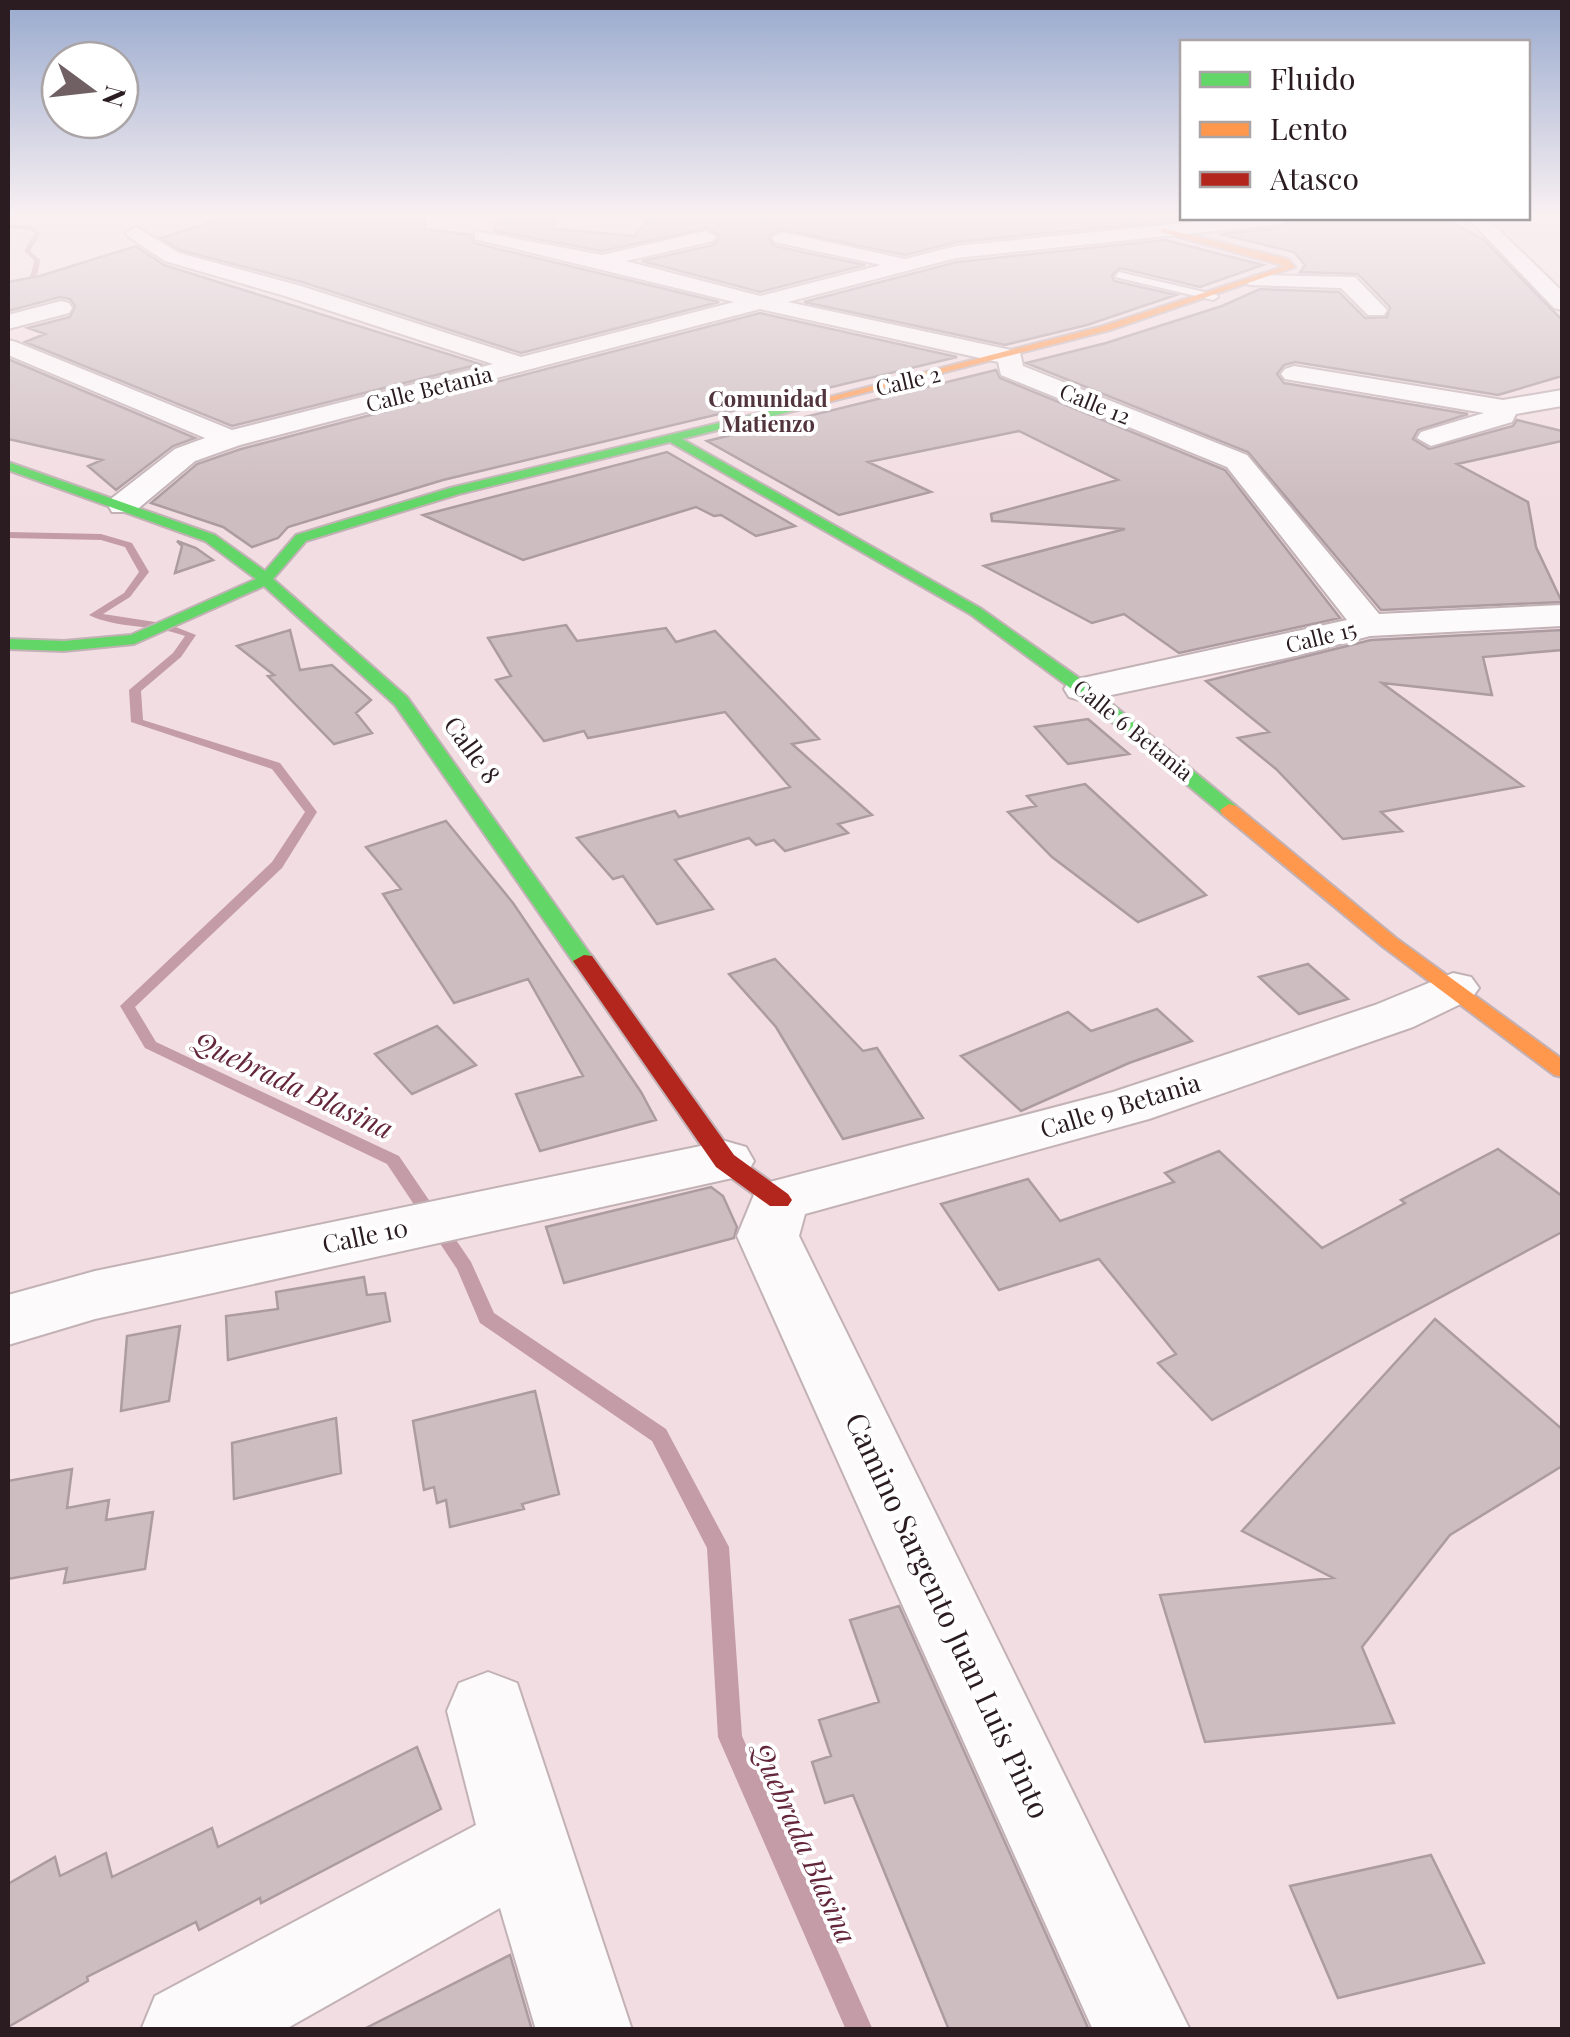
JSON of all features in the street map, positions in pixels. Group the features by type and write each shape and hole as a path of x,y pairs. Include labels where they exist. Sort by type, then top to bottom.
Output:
{"street":[{"path":"8,322 57,309"},
{"path":"350,309 522,365"},
{"name":"Calle Betania","path":"123,505 186,455 230,440 733,309"},
{"name":"Calle 12","path":"792,309 1012,357 1010,370 1237,461 1369,625"},
{"name":"Calle 2","path":"264,581 301,538 455,491 1012,357 1175,309"},
{"path":"8,347 230,440"},
{"path":"1294,374 1503,408 1562,398"},
{"path":"1431,438 1502,416 1503,408"},
{"name":"Calle 6 Betania","path":"670,437 975,611 1084,688 1389,942 1562,1070"},
{"name":"Calle 8","path":"8,466 210,538 239,556 401,700 752,1180"},
{"path":"8,644 64,646 134,639 264,581"},
{"name":"Calle 15","path":"1084,688 1291,646 1369,625 1562,616"},
{"name":"Calle 9 Betania","path":"752,1180 1129,1106 1394,1016 1452,988"},
{"name":"Calle 10","path":"8,1320 95,1294 752,1180"},
{"name":"Camino Sargento Juan Luis Pinto","path":"752,1180 768,1236 1142,2030"},
{"path":"488,1710 525,1846 584,2030"},
{"path":"190,2030 525,1846"}],"building":[{"path":"74,309 305,309 480,364 232,426 25,342 45,334 28,328 70,317"},
{"path":"385,309 692,309 521,353"},
{"path":"837,309 1134,309 1005,345"},
{"path":"1212,309 1356,309 1365,318 1387,317 1389,309 1551,309 1562,320 1562,376 1498,395 1295,362 1284,365 1277,374 1284,383 1468,414 1418,430 1413,439 1429,449 1513,426 1517,420 1562,431 1562,441 1457,464 1528,502 1536,547 1562,602 1381,610 1248,452 1026,363 1106,343"},
{"path":"760,313 957,357 443,480 288,527 278,538 252,547 223,527 151,503 197,464 241,449"},
{"path":"8,359 195,438 173,446 116,490 88,466 102,460 8,439"},
{"path":"996,370 1000,378 1225,470 1340,618 1179,653 1124,614 1092,623 984,566 1125,529 992,521 991,514 1118,480 1019,431 868,462 931,492 839,515 707,441"},
{"path":"667,452 795,526 756,536 721,515 714,516 696,507 523,560 423,515"},
{"path":"177,541 213,560 175,573 182,546"},
{"path":"566,625 577,641 666,628 676,642 715,631 819,739 792,744 872,815 838,824 848,833 785,851 774,840 756,845 749,838 675,860 713,909 657,924 623,876 613,879 577,838 675,811 679,817 790,787 725,712 588,738 584,731 544,741 496,680 511,676 488,638"},
{"path":"290,630 300,670 332,665 371,700 356,713 372,733 334,744 268,676 274,675 237,646"},
{"path":"1562,630 1562,650 1483,657 1492,695 1382,683 1523,786 1381,812 1402,831 1343,839 1276,769 1238,738 1269,732 1206,681 1371,640"},
{"path":"1088,719 1129,754 1068,764 1035,727"},
{"path":"1085,784 1206,895 1138,922 1052,857 1008,812 1036,806 1027,796"},
{"path":"446,821 513,903 656,1120 540,1151 516,1094 583,1076 528,979 454,1003 383,894 401,889 366,847"},
{"path":"775,959 863,1051 877,1048 923,1118 843,1139 776,1027 729,974"},
{"path":"1308,964 1348,999 1299,1014 1259,977"},
{"path":"1157,1009 1192,1041 1129,1063 1021,1111 961,1056 1068,1012 1091,1031"},
{"path":"437,1026 476,1065 412,1094 375,1054"},
{"path":"1498,1149 1562,1196 1562,1232 1212,1420 1158,1363 1176,1354 1099,1259 999,1290 941,1204 1028,1179 1060,1221 1174,1182 1165,1173 1219,1151 1322,1248 1405,1203 1401,1200"},
{"path":"711,1187 723,1196 737,1227 734,1238 564,1283 546,1227"},
{"path":"364,1277 367,1295 385,1293 390,1321 228,1360 226,1316 278,1309 276,1292"},
{"path":"1435,1319 1562,1429 1562,1466 1450,1535 1362,1647 1394,1723 1205,1742 1160,1595 1333,1578 1242,1531"},
{"path":"180,1326 169,1401 121,1411 127,1336"},
{"path":"535,1391 559,1494 522,1504 524,1509 450,1527 446,1500 437,1503 434,1487 424,1490 413,1421"},
{"path":"336,1418 341,1473 234,1499 232,1443"},
{"path":"72,1469 67,1508 109,1500 106,1520 153,1512 145,1569 64,1583 67,1568 8,1579 8,1481"},
{"path":"899,1606 1089,2030 949,2030 853,1795 825,1803 812,1762 831,1756 819,1720 879,1702 850,1620"},
{"path":"417,1747 441,1809 261,1903 260,1898 199,1930 196,1922 87,1977 88,1981 8,2027 8,1884 55,1857 60,1876 106,1853 112,1877 212,1828 218,1847"},
{"path":"1431,1855 1484,1963 1338,1998 1290,1886"},
{"path":"510,1955 532,2030 362,2030"}],"waterway":[{"name":"Quebrada Blasina","path":"8,535 101,537 129,545 144,572 127,595 94,615 168,627 191,635 177,655 135,690 137,722 276,766 311,812 277,865 127,1006 150,1045 393,1160 465,1267 487,1318 659,1435 718,1547 730,1737 860,2030"}],"traffic: fast":[{"path":"8,644 64,646 134,639 264,581 301,538 455,491 793,408"},
{"path":"670,437 975,611 1083,689 1229,810"},
{"path":"8,466 210,538 239,556 401,701 584,961"}],"traffic: slow":[{"path":"793,408 982,362 1168,309"},
{"path":"1229,810 1389,942 1562,1070"}],"traffic: jam":[{"path":"584,961 725,1161 779,1200"}],"district":[{"name":"Comunidad Matienzo","path":"768,412"}]}
